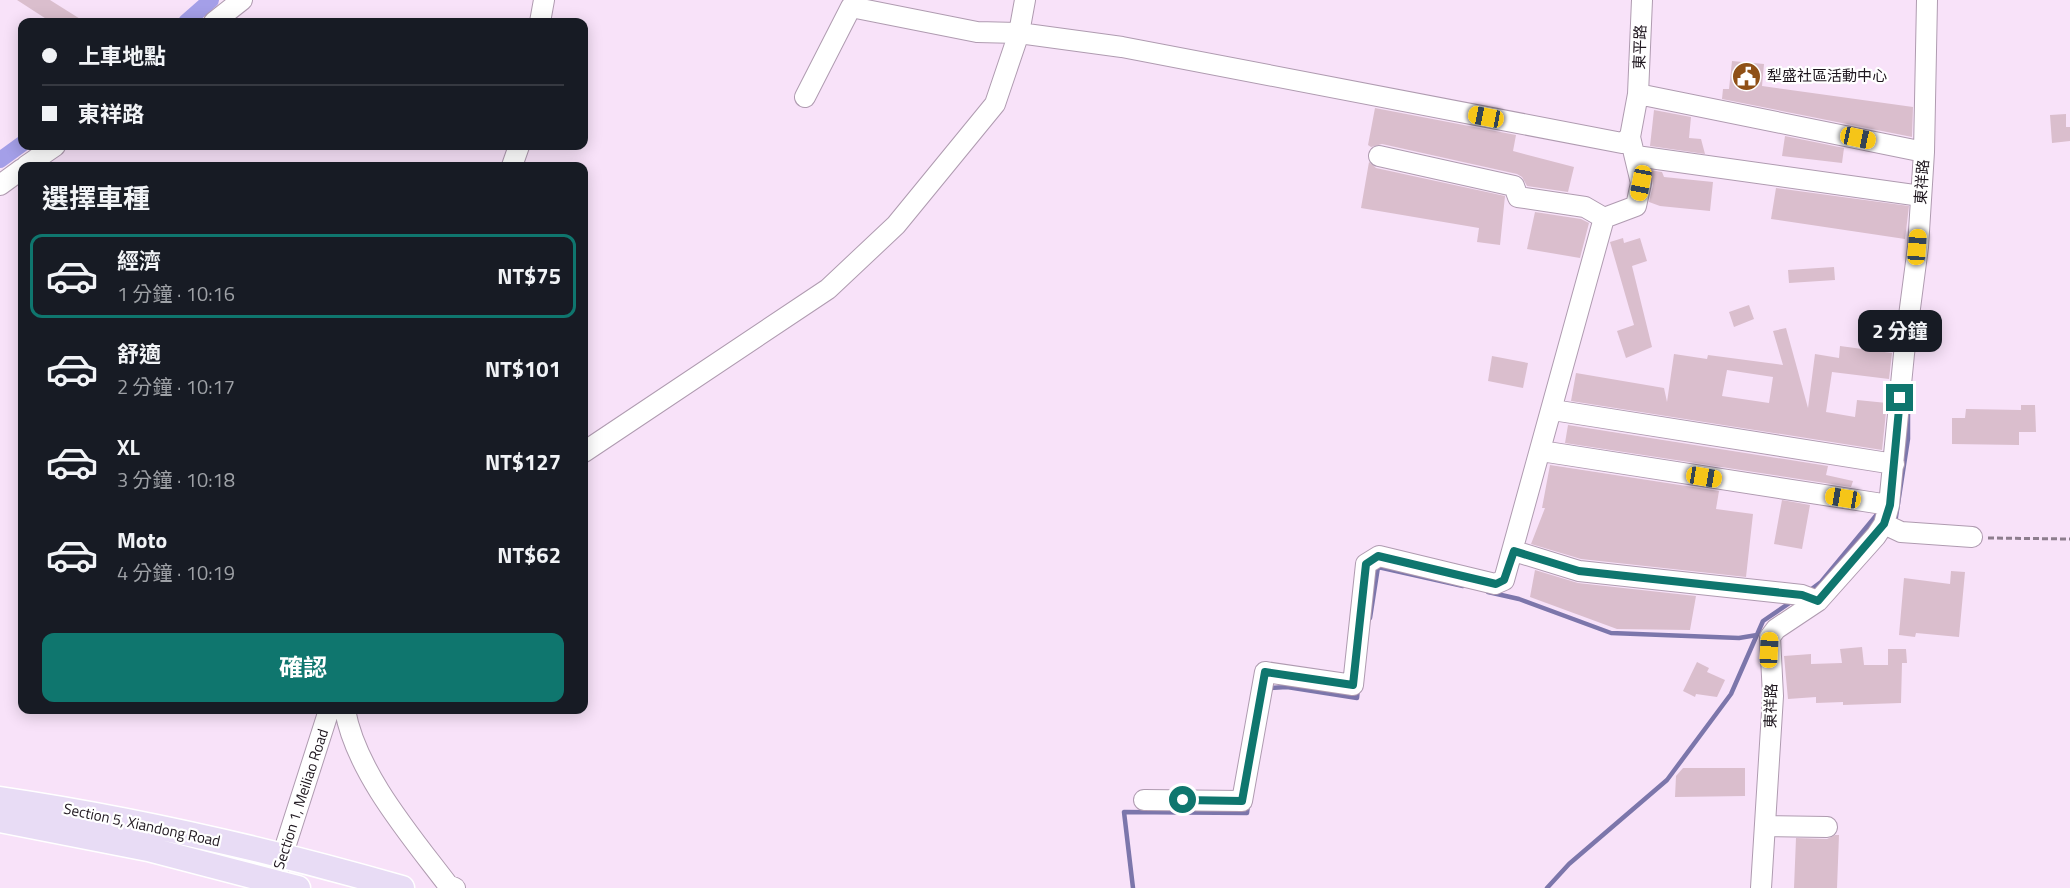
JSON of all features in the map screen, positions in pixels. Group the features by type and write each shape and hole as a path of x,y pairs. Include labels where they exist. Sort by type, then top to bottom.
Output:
{"main road":[{"name":"Section 5, Xiandong Road","path":"0,799 63,808 284,854 402,888"},
{"name":"Section 5, Xiandong Road","path":"0,820 148,849 273,885 298,888"}],"street":[{"path":"219,18 242,0"},
{"path":"541,18 544,0"},
{"path":"588,449 828,289 896,225 995,104 1019,33 1026,0"},
{"name":"東平路","path":"1605,218 1636,206 1641,183 1633,146 1642,0"},
{"name":"東祥路","path":"1761,888 1771,826 1773,696 1770,638 1776,629 1818,601 1891,520 1894,464 1921,196 1927,0"},
{"path":"805,98 851,7 977,32 1019,33 1122,47 1633,146 1921,196"},
{"path":"1638,94 1924,152"},
{"path":"33,162 50,150"},
{"path":"1144,800 1242,801 1265,672 1353,685 1366,564 1370,560 1378,556 1496,584 1504,580 1514,551 1605,218 1585,207 1518,197 1514,186 1379,156"},
{"path":"0,184 18,172"},
{"path":"1553,410 1894,464"},
{"path":"1541,451 1972,537"},
{"path":"1514,551 1579,571 1802,595 1818,601"},
{"name":"Section 1, Meiliao Road","path":"273,885 328,714"},
{"path":"346,714 364,762 395,814 448,885 455,888"},
{"path":"1771,826 1827,827"}],"path":[{"path":"1972,537 2070,539"}],"building":[{"path":"17,0 50,0 79,18 45,18"},
{"path":"1732,61 1764,64 1762,86 1913,107 1912,137 1722,99 1723,89 1729,89"},
{"path":"1375,108 1516,135 1513,151 1574,167 1568,192 1527,186 1522,177 1517,174 1382,144 1371,147 1368,145"},
{"path":"1654,110 1691,117 1689,138 1701,139 1705,154 1650,146"},
{"path":"2066,114 2066,127 2070,127 2070,141 2052,143 2050,115"},
{"path":"1785,136 1844,148 1842,163 1782,156"},
{"path":"1369,162 1376,168 1505,196 1500,245 1477,242 1479,228 1361,208"},
{"path":"1650,170 1662,172 1664,177 1713,182 1710,211 1660,206 1649,202 1653,185"},
{"path":"1776,188 1909,206 1905,239 1771,219"},
{"path":"1535,212 1581,219 1589,223 1580,258 1527,249"},
{"path":"1623,238 1624,243 1640,238 1647,261 1632,266 1652,347 1626,358 1617,331 1634,325 1610,242"},
{"path":"1834,267 1835,280 1789,283 1788,270"},
{"path":"1749,305 1754,319 1734,327 1729,312"},
{"path":"1786,328 1808,408 1815,354 1839,358 1840,346 1892,353 1889,379 1832,372 1826,412 1855,417 1857,400 1887,403 1882,450 1571,401 1576,373 1664,388 1667,402 1674,354 1707,359 1708,355 1783,365 1773,331","holes":["1727,370 1773,377 1769,403 1722,396"]},
{"path":"1492,356 1528,363 1523,388 1488,381"},
{"path":"2021,405 2035,405 2036,432 2019,432 2019,445 1952,444 1952,418 1965,418 1966,409 2021,410"},
{"path":"1568,425 1828,466 1826,475 1853,481 1851,487 1565,443"},
{"path":"1550,465 1719,491 1716,509 1753,514 1746,577 1581,559 1531,544 1545,508 1542,508"},
{"path":"1782,500 1810,505 1802,549 1774,544"},
{"path":"1535,570 1578,583 1696,596 1690,630 1617,629 1530,597"},
{"path":"1951,571 1965,572 1959,637 1916,633 1915,637 1899,635 1904,578 1950,584"},
{"path":"1862,647 1864,665 1888,665 1888,649 1906,649 1907,663 1902,663 1901,703 1843,705 1843,702 1816,703 1816,697 1788,699 1784,656 1811,654 1811,664 1842,663 1840,649"},
{"path":"1697,662 1709,668 1707,672 1725,680 1717,697 1696,694 1695,697 1683,691"},
{"path":"1683,768 1745,768 1745,796 1675,797 1676,776"},
{"path":"1839,835 1837,888 1794,888 1796,838 1827,839"}],"waterway":[{"path":"191,18 211,0"},
{"path":"0,160 18,147"},
{"path":"1895,523 1908,439 1908,406"},
{"path":"1809,591 1821,582 1879,512"},
{"path":"1370,618 1378,567 1463,586"},
{"path":"1488,592 1519,599 1611,633 1739,638 1757,635"},
{"path":"1547,888 1569,864 1667,780 1731,694 1763,621 1794,600"},
{"path":"1268,688 1287,687 1357,698 1358,688"},
{"path":"1133,888 1124,812 1247,813 1248,805"}],"place":[{"name":"犁盛社區活動中心","path":"1746,76"}],"route":[{"path":"1183,800 1242,801 1265,672 1353,685 1366,564 1378,556 1496,584 1504,580 1514,551 1579,571 1802,595 1818,601 1884,524 1890,505 1900,398"}]}
